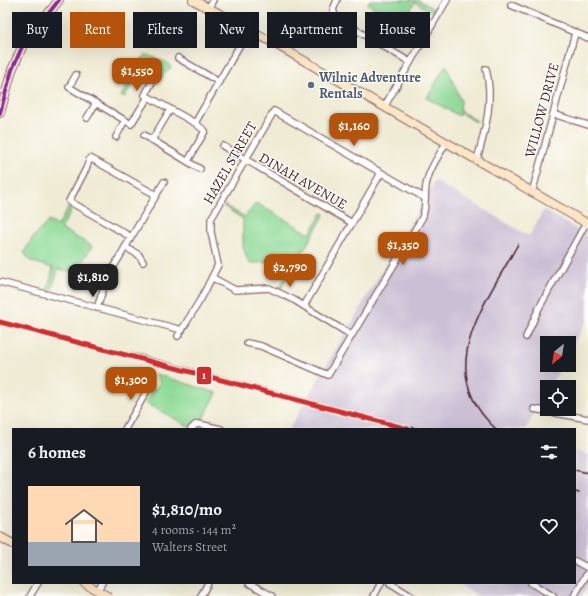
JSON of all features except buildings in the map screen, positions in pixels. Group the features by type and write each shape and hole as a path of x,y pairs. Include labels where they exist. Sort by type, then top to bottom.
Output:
{"street":[{"path":"0,113 12,70 22,47 59,0"},
{"path":"193,0 214,12"},
{"path":"208,9 213,0"},
{"path":"337,0 333,10 336,18 410,62"},
{"path":"384,107 447,0"},
{"path":"511,5 588,38"},
{"name":"WILLOW DRIVE","path":"532,193 575,33"},
{"path":"259,35 587,224 539,308 526,337"},
{"path":"195,123 238,48"},
{"path":"178,58 219,82"},
{"path":"476,160 490,100 489,82 486,70"},
{"path":"76,75 69,87 131,124 148,97"},
{"path":"152,82 145,95 195,123 205,131 188,161"},
{"path":"87,118 96,103"},
{"path":"152,140 170,110"},
{"name":"HAZEL STREET","path":"178,336 213,278 218,265 211,232 211,219 274,111 381,173"},
{"path":"553,114 588,125"},
{"path":"116,137 125,120"},
{"path":"144,135 200,169"},
{"path":"247,343 261,346 328,375 422,218 426,210 426,186 430,172 446,143"},
{"name":"DINAH AVENUE","path":"223,146 245,161 352,223"},
{"path":"131,237 68,201 86,169 90,158 156,195"},
{"path":"304,306 381,173 425,198"},
{"path":"98,308 107,278 164,182"},
{"path":"125,247 139,255 143,262"},
{"path":"213,278 235,290 269,288 304,306 351,335"},
{"path":"0,282 182,330"},
{"path":"126,428 152,382"},
{"path":"534,409 588,419"},
{"path":"193,428 195,425 199,424 217,428"},
{"path":"0,537 12,543"},
{"path":"576,562 588,568"},
{"path":"574,596 588,572"},
{"path":"30,596 37,584"},
{"path":"86,584 107,596"},
{"path":"97,591 101,584"},
{"path":"201,596 207,584"},
{"path":"251,584 272,596"},
{"path":"374,596 380,584"},
{"path":"392,584 411,596"},
{"path":"534,584 553,596"}],"shaded area":[{"path":"435,181 529,236 544,210 588,236 588,319 576,340 576,336 540,336 540,372 558,372 553,380 540,380 540,404 527,428 290,428"},
{"path":"576,451 588,455 588,585 581,596 479,596 459,584 576,584"}],"green space":[{"path":"370,0 418,0 434,9 432,12 415,2 409,12 382,12 368,4"},
{"path":"145,54 168,63 171,68 154,82 139,73 124,98 121,96"},
{"path":"446,65 461,101 460,111 476,120 476,122 460,113 459,116 427,98"},
{"path":"256,203 310,234 322,213 325,214 281,289 279,289 290,268 280,262 249,263 243,247 243,219 223,206 224,205 245,217"},
{"path":"69,206 72,209 61,229 92,246 75,273 58,269 51,292 47,292 53,268 30,261 24,252 34,236 49,221 58,226"},
{"path":"156,374 217,393 201,422 193,423 190,427 145,403 153,390 160,383"}],"railway":[{"path":"495,428 477,407 468,384 466,360 471,336 480,313 518,244"},
{"path":"84,343 140,355 414,428"},
{"path":"576,470 588,473"}],"transit line":[{"path":"0,113 12,70 22,47 59,0"},
{"name":"1","path":"0,322 404,428"}],"place":[{"name":"Wilnic Adventure Rentals","path":"311,85"}]}
